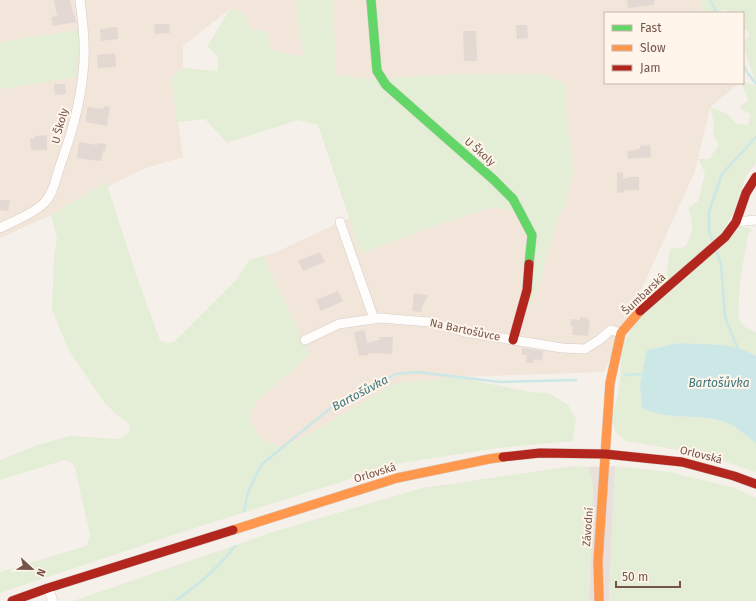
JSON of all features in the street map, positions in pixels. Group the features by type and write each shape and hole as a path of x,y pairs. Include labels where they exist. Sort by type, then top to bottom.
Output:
{"street":[{"name":"U Školy","path":"0,228 43,204 52,188 65,153 80,98 83,72 83,26 80,0"},
{"name":"U Školy","path":"371,0 377,71 386,85 494,180 513,199 532,235 527,290 513,340"},
{"name":"Šumbarská","path":"605,454 610,383 621,333 637,314 724,237 736,222 746,193 756,177"},
{"path":"736,222 756,220"},
{"path":"340,222 374,319"},
{"name":"Na Bartošůvce","path":"305,340 339,324 380,318 429,322 465,332 562,348 585,349 611,330 621,333"},
{"name":"Orlovská","path":"12,601 48,588 398,478 489,459 540,453 605,454 682,462 734,476 756,484"},
{"name":"Závodní","path":"599,601 598,561 605,454"},
{"path":"48,588 53,601"}],"shaded area":[{"path":"0,0 296,0 304,58 271,49 251,29 242,12 230,9 183,46 183,68 171,78 183,157 143,169 51,215 0,238"},
{"path":"333,0 701,0 701,9 705,12 604,12 604,84 738,84 710,107 695,171 604,372 458,377 396,383 305,436 283,447 268,442 256,432 249,418 256,402 310,355 263,256 272,254 349,218 361,254 431,227 493,207 511,211 522,219 535,236 526,311 536,294 558,219 565,204 572,149 567,125 458,74 374,79 336,75"},
{"path":"615,466 609,601 589,601 593,484 588,467"}],"green space":[{"path":"296,0 333,0 336,75 374,79 458,74 545,74 565,85 567,125 572,149 573,174 536,294 526,311 535,236 522,219 511,211 493,207 431,227 361,254 318,125 298,120 227,143 205,119 177,122 171,78 183,68 218,71 218,57 208,47 208,45 230,9 242,12 251,29 268,32 271,49 304,58"},
{"path":"701,0 756,0 756,85 745,50 744,41 749,36 749,33 747,30 744,30 744,12 728,12 726,9 718,12 705,12 701,9"},
{"path":"80,30 77,77 0,89 0,42"},
{"path":"744,82 756,86 756,163 746,176 734,211 721,235 640,306 650,280 666,278 670,249 685,247 690,237 692,223 688,208 698,201 705,173 698,159 709,159 719,145 713,136 714,123 710,107 727,114 737,124 748,125 751,114 739,108 748,101 742,84 744,84"},
{"path":"106,182 137,277 160,340 166,343 175,341 237,279 250,259 263,256 310,355 256,402 249,418 259,434 270,443 283,447 305,436 396,383 457,377 530,392 549,393 568,405 576,418 573,441 498,448 401,463 185,531 0,593 0,572 83,547 87,545 90,535 73,464 65,460 0,480 0,460 38,445 70,436 119,439 127,435 130,429 128,423 103,401 70,352 52,309 54,257 57,238 51,215"},
{"path":"741,227 750,228 752,231 748,234 740,281 738,318 745,327 756,333 756,356 752,353 714,345 680,343 648,350 640,384 642,408 663,415 720,420 742,432 756,443 756,472 702,454 626,441 616,433 612,422 620,382 622,345 641,315 685,279"},
{"path":"574,466 588,467 593,484 589,601 73,601 276,531 422,488"},
{"path":"615,466 669,472 735,488 756,498 756,601 609,601"}],"water":[{"name":"Bartošůvka","path":"680,343 729,346 738,348 756,356 756,443 735,427 720,420 662,415 642,408 640,384 647,350"}],"building":[{"path":"54,0 70,0 76,22 53,26 51,17 57,16"},
{"path":"627,0 654,0 654,5 628,8"},
{"path":"154,24 169,24 170,33 155,34"},
{"path":"516,25 527,25 528,38 517,39"},
{"path":"117,27 118,39 101,41 100,29"},
{"path":"463,31 476,31 477,61 464,61"},
{"path":"115,53 116,67 98,68 97,55"},
{"path":"54,84 65,84 66,94 55,95"},
{"path":"104,106 110,107 107,126 86,122 87,107 103,109"},
{"path":"47,135 47,150 31,150 30,138"},
{"path":"79,142 97,145 98,143 106,144 105,152 103,151 101,161 77,158"},
{"path":"650,145 651,157 628,159 627,151 640,149 640,146"},
{"path":"623,172 623,179 628,177 639,177 639,190 624,190 624,192 617,193 617,173"},
{"path":"0,200 10,200 8,211 0,210"},
{"path":"320,252 325,262 303,271 298,261"},
{"path":"338,291 343,301 321,311 316,300"},
{"path":"414,293 428,295 421,312 412,311"},
{"path":"580,317 588,318 588,321 590,321 588,336 572,335 573,326 570,326 571,319 580,320"},
{"path":"365,330 367,343 379,340 379,337 393,337 392,354 368,353 369,355 359,356 354,332"},
{"path":"522,348 543,351 542,361 534,359 533,363 526,363 527,355 522,355"}],"waterway":[{"path":"710,0 716,12"},
{"path":"744,67 756,84"},
{"path":"712,239 709,231 709,212 722,174 756,137"},
{"path":"717,253 721,263 725,317 738,349"},
{"name":"Bartošůvka","path":"244,511 248,492 261,465 333,406 396,374 417,372 500,382 576,380"},
{"name":"Bartošůvka","path":"625,375 645,374"},
{"name":"Bartošůvka","path":"175,601 207,576 235,546"}],"traffic: fast":[{"path":"371,0 377,71 386,85 494,180 513,199 532,235 529,264"}],"traffic: slow":[{"path":"599,601 598,561 610,383 621,333 640,311"},
{"path":"233,530 397,478 503,457"}],"traffic: jam":[{"path":"640,311 725,237 736,222 746,193 756,177"},
{"path":"513,340 527,290 529,264"},
{"path":"503,457 540,453 605,454 682,462 734,476 756,484"},
{"path":"12,601 48,588 233,530"}]}
